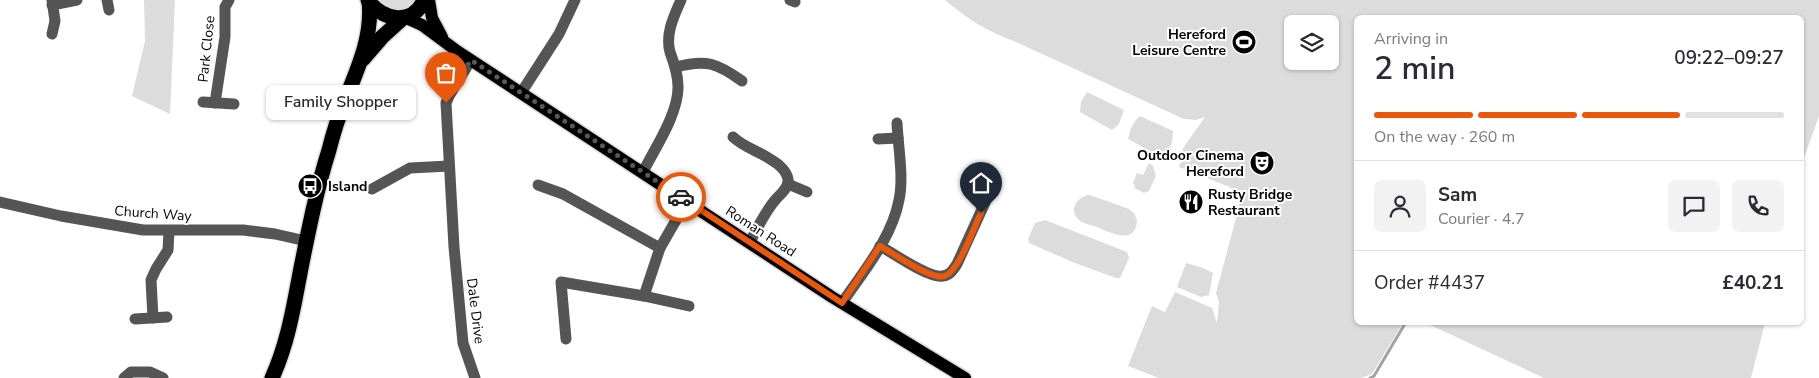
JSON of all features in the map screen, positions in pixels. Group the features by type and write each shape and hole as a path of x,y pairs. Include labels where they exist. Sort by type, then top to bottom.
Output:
{"highway":[{"path":"369,0 374,8 383,15 391,18 404,18"},
{"path":"272,378 286,343 306,241 329,150 360,62 370,22 369,0"},
{"path":"360,62 382,37 404,18 416,11 424,0"}],"main road":[{"name":"Roman Road","path":"429,0 432,18 443,39"},
{"name":"Roman Road","path":"404,18 419,23 521,94 842,303 965,378"}],"street":[{"path":"52,34 55,21 52,2 78,0"},
{"name":"Park Close","path":"215,103 225,37 225,7 229,0"},
{"path":"521,94 559,34 575,0"},
{"path":"643,172 676,103 678,86 676,67 669,49 669,34 673,16 681,0"},
{"name":"Dale Drive","path":"471,60 448,96 446,103 454,247 463,342 475,378"},
{"path":"676,67 691,63 707,63 723,68 742,81"},
{"name":"Park Close","path":"203,102 234,104"},
{"path":"842,303 880,246 893,220 900,199 897,123"},
{"path":"733,137 742,146 762,154 780,165 788,178 788,184 768,210 750,242"},
{"path":"878,139 898,138"},
{"path":"372,189 394,175 410,168 449,166"},
{"path":"788,184 807,192"},
{"path":"538,185 562,194 660,248"},
{"path":"880,246 933,276 945,276 951,273 957,264 988,196 990,186"},
{"path":"644,296 660,248 687,201"},
{"name":"Church Way","path":"0,202 103,224 143,230 243,230 275,234 306,241"},
{"path":"153,318 152,280 156,269 168,250 169,231"},
{"path":"566,339 561,282 690,306"},
{"path":"135,319 166,317"},
{"path":"124,378 131,372 150,372 162,378"}],"shaded area":[{"path":"144,0 175,0 170,114 132,96 145,41"},
{"path":"377,0 415,0 406,8 396,10 386,7"},
{"path":"945,0 1819,0 1819,116 1804,158 1804,15 1354,15 1354,325 1402,325 1372,374 1361,378 1159,378 1128,366 1152,306 1165,312 1175,292 1212,308 1217,323 1219,302 1216,293 1239,207 1237,195 1230,187 1179,167 1183,148 1205,117 1196,120 1184,119 978,24"},
{"path":"1087,92 1124,110 1119,124 1112,130 1080,112 1081,102"},
{"path":"1140,116 1173,131 1172,143 1163,158 1128,139 1132,126"},
{"path":"1149,163 1153,166 1156,176 1149,191 1144,193 1134,188 1135,185 1133,183 1137,173 1143,175"},
{"path":"1090,195 1129,209 1134,213 1137,220 1136,228 1132,233 1122,236 1079,220 1074,212 1074,208 1081,198"},
{"path":"1045,220 1127,252 1129,258 1120,278 1075,263 1029,243 1028,239 1035,223"},
{"path":"1186,263 1213,273 1209,295 1201,297 1177,287"},
{"path":"1430,325 1764,325 1751,378 1544,378"}],"waterway":[{"path":"1370,378 1374,376 1404,325"}],"way so far":[{"path":"446,103 448,96 471,60 681,197"}],"place":[{"name":"Hereford Leisure Centre","path":"1244,42"},
{"name":"Family Shopper","path":"446,103"},
{"name":"Outdoor Cinema Hereford","path":"1262,163"},
{"name":"Island","path":"310,186"},
{"name":"Rusty Bridge Restaurant","path":"1191,202"}],"route":[{"path":"681,197 842,303 880,246 933,276 939,277 951,273 981,213"}]}
